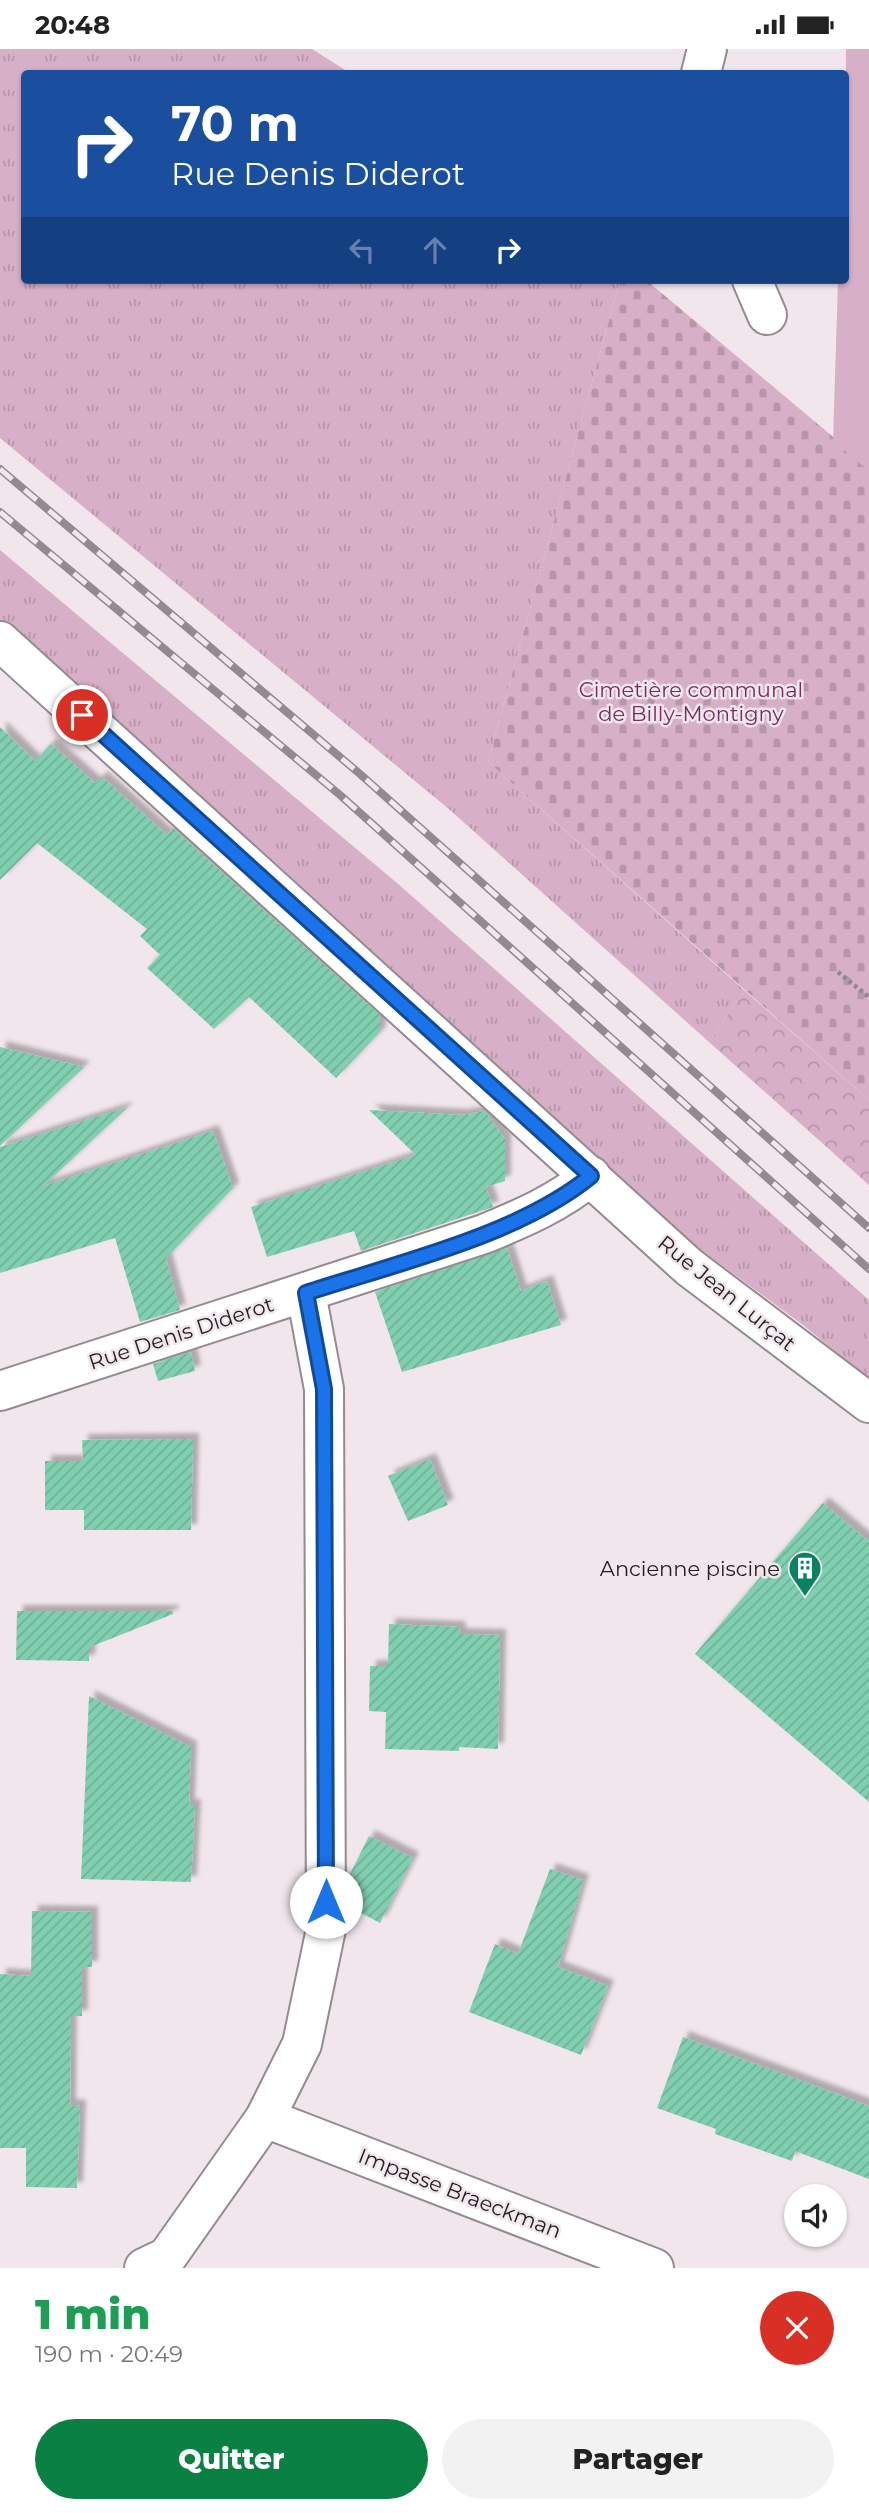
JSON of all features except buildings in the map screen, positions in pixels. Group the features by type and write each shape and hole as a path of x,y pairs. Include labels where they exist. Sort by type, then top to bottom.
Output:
{"street":[{"path":"702,70 707,49"},
{"path":"754,284 767,315"},
{"name":"Rue Jean Lurçat","path":"0,641 689,1267 869,1403"},
{"name":"Rue Denis Diderot","path":"0,1391 484,1234 568,1195 591,1176"},
{"path":"144,2268 167,2257 265,2118 302,2044 326,1929 324,1389 306,1293"},
{"name":"Impasse Braeckman","path":"265,2118 654,2268"}],"path":[{"path":"838,972 869,997"}],"green space":[{"path":"0,49 312,49 345,70 21,70 21,284 619,284 488,762 744,990 709,1042 450,810 0,438"},
{"path":"846,49 869,49 869,471 833,441 838,284 849,284 849,70 846,70"},
{"name":"Cimetière communal de Billy-Montigny","path":"619,284 651,284 869,467 869,1100 488,762"},
{"path":"0,550 397,883 869,1300 869,1379 803,1325 682,1236 0,620"},
{"path":"744,990 869,1100 869,1185 709,1042"}],"railway":[{"path":"0,469 360,774 869,1228"},
{"path":"0,512 340,795 869,1269"}],"place":[{"name":"Ancienne piscine","path":"805,1598"}],"route":[{"path":"82,715 591,1176 568,1195 484,1234 306,1293 324,1389 326,1902"}]}
